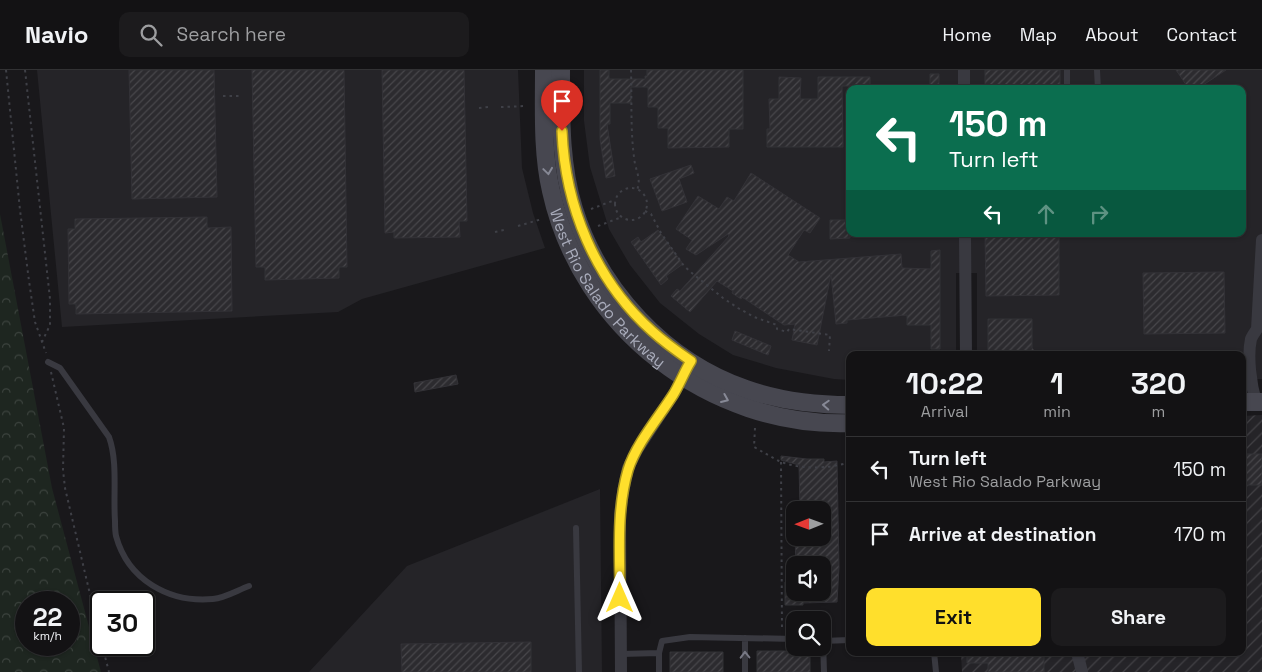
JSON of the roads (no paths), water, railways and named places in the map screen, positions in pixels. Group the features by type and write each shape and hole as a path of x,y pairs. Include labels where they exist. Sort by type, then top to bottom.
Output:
{"main road":[{"name":"West Rio Salado Parkway","path":"544,70 545,149 551,191 562,228 591,286 623,328 646,351 686,369 765,395 813,404 846,405"},
{"name":"West Rio Salado Parkway","path":"561,70 564,163 574,209 586,239 603,270 626,304 686,369 723,398 763,413 817,423 846,423"}],"street":[{"path":"964,70 964,85"},
{"path":"965,237 966,351"},
{"path":"1256,399 1250,385 1250,355 1251,338 1260,332 1262,240"},
{"path":"621,672 620,514 622,492 628,468 637,450 674,392 686,369"},
{"path":"1077,656 1082,672"}],"lane":[{"path":"1067,70 1067,85"},
{"path":"1097,70 1098,85"},
{"path":"48,362 60,368 112,444 114,471 113,502 116,536 130,566 152,587 185,600 215,599 249,586"},
{"path":"576,528 579,672"},
{"path":"658,672 662,641 690,637 786,639"},
{"path":"745,638 745,672"},
{"path":"831,641 846,640"},
{"path":"621,654 659,653"},
{"path":"823,656 824,672"},
{"path":"934,656 936,672"}]}
